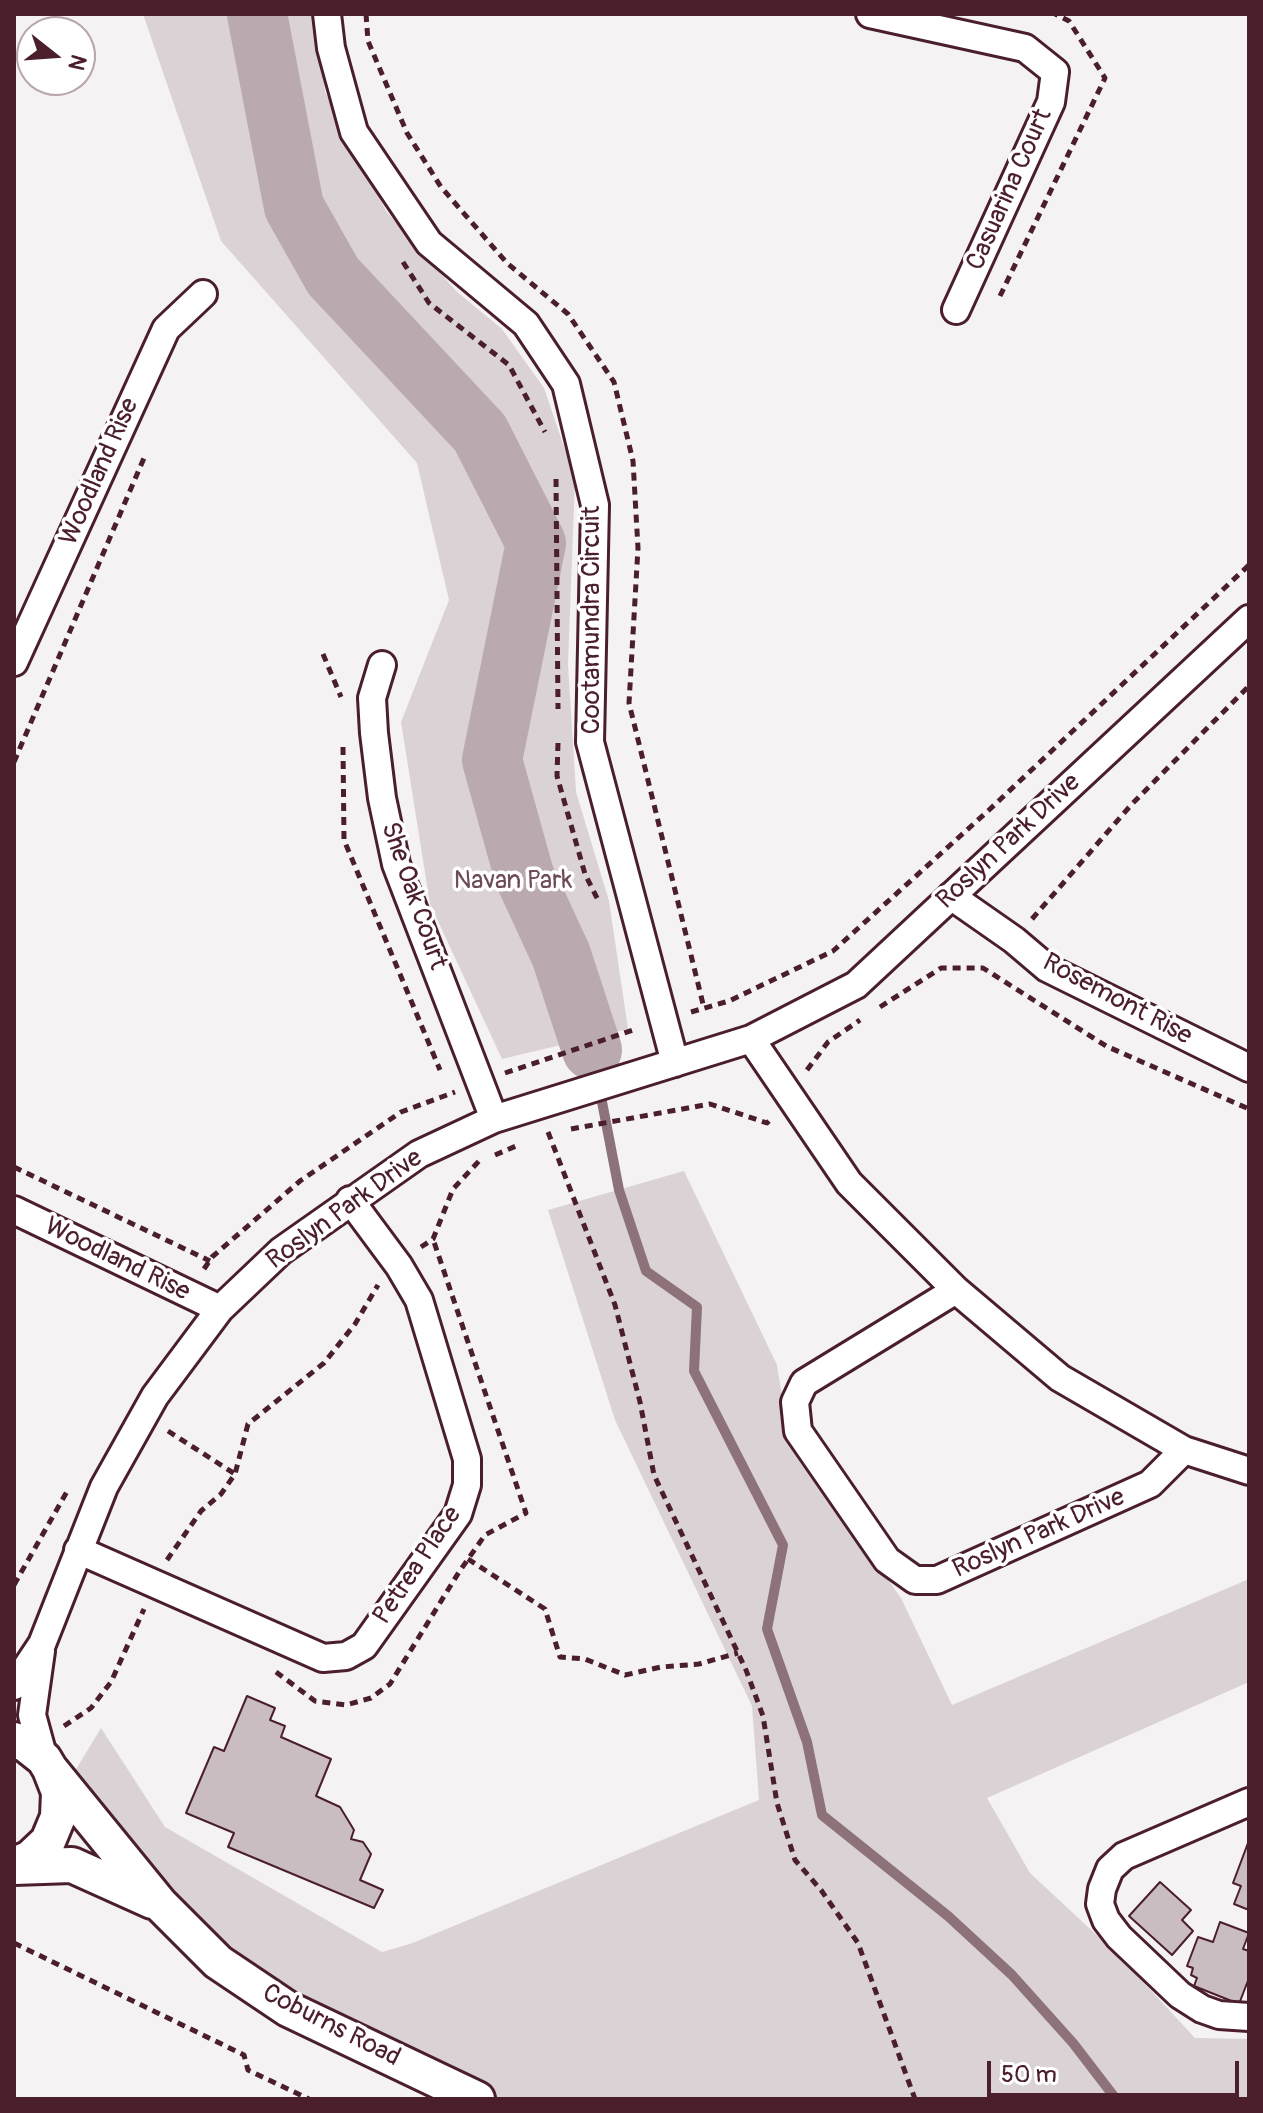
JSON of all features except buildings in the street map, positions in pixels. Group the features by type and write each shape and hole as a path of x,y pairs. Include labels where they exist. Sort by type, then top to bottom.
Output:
{"street":[{"name":"Cootamundra Circuit","path":"327,14 331,48 354,132 429,243 526,324 566,384 595,505 590,742 675,1063"},
{"name":"Casuarina Court","path":"870,14 1025,48 1055,72 1051,102 956,310"},
{"name":"Woodland Rise","path":"14,662 166,329 203,294"},
{"name":"Roslyn Park Drive","path":"23,1728 42,1644 104,1487 155,1396 220,1309 281,1251 419,1154 494,1119 751,1039 852,987 1249,619"},
{"name":"She Oak Court","path":"382,665 372,698 374,733 382,798 396,864 494,1119"},
{"name":"Rosemont Rise","path":"951,896 1014,940 1047,968 1249,1068"},
{"path":"751,1039 849,1183 956,1290 1060,1378 1184,1450 1249,1471"},
{"name":"Petrea Place","path":"78,1550 323,1658 346,1656 364,1646 458,1514 467,1485 467,1459 419,1300 399,1266 350,1200"},
{"name":"Woodland Rise","path":"14,1210 220,1309"},
{"name":"Roslyn Park Drive","path":"956,1290 804,1383 795,1402 798,1431 887,1560 915,1580 937,1580 1150,1484 1184,1450"},
{"name":"Roslyn Park Drive","path":"14,1686 42,1644"},
{"name":"Coburns Road","path":"23,1728 25,1744 47,1764 160,1904 218,1962 288,2009 477,2099"},
{"path":"14,1866 30,1858 48,1841 58,1817 59,1792 47,1764"},
{"path":"1249,1802 1124,1856 1110,1869 1100,1904 1106,1920 1119,1937 1180,1995 1202,2009 1219,2015 1249,2017"},
{"name":"Coburns Road","path":"14,1866 72,1865 160,1904"}],"path":[{"path":"394,249 429,303 509,365 549,438"},
{"path":"14,762 144,457"},
{"path":"556,466 558,713"},
{"path":"663,1020 729,1001 833,951 989,810 1249,565"},
{"path":"983,968 1014,940 1131,805 1249,686"},
{"path":"558,729 557,776 585,874 604,911"},
{"path":"833,951 866,1015 941,968 983,968 1106,1046 1249,1109"},
{"path":"527,1065 638,1028 635,1015"},
{"path":"539,1107 615,1305 640,1402 654,1475 738,1653 763,1716 777,1803 795,1860 821,1890 858,1943 915,2099"},
{"path":"584,1126 628,1118"},
{"path":"534,1139 548,1134"},
{"path":"23,1728 66,1727 91,1708 111,1682 169,1557 201,1511 221,1494 235,1474 248,1424 324,1363 355,1324 381,1281 433,1239 453,1189 478,1161 520,1145"},
{"path":"14,1167 210,1261"},
{"path":"269,1665 284,1681 315,1701 346,1705 371,1698 390,1684 485,1535 526,1513 433,1239"},
{"path":"144,1416 235,1474"},
{"path":"468,1559 545,1609 560,1657 585,1659 625,1675 661,1667 699,1664 738,1653"},
{"path":"144,1609 158,1615"},
{"path":"14,1943 244,2055 248,2070 309,2099"}],"green space":[{"name":"Navan Park","path":"143,14 317,14 325,92 386,211 456,291 502,329 544,388 575,479 568,664 576,792 609,901 628,1029 502,1059 430,904 401,722 449,600 417,463 221,241"},
{"path":"684,1171 777,1365 789,1439 901,1598 952,1705 1249,1579 1249,1682 987,1798 1030,1873 1118,1955 1195,2038 1249,2039 1249,2099 495,2099 278,1997 199,1928 69,1781 101,1728 165,1827 382,1952 410,1944 759,1800 752,1706 615,1420 548,1210"}],"waterway":[{"path":"257,14 294,207 333,276 480,433 536,543 492,760 524,875 561,955 592,1050"},
{"path":"592,1050 619,1190 646,1271 697,1307 694,1371 783,1545 767,1629 807,1742 822,1815 948,1916 1012,1975 1073,2043 1116,2099"}]}
